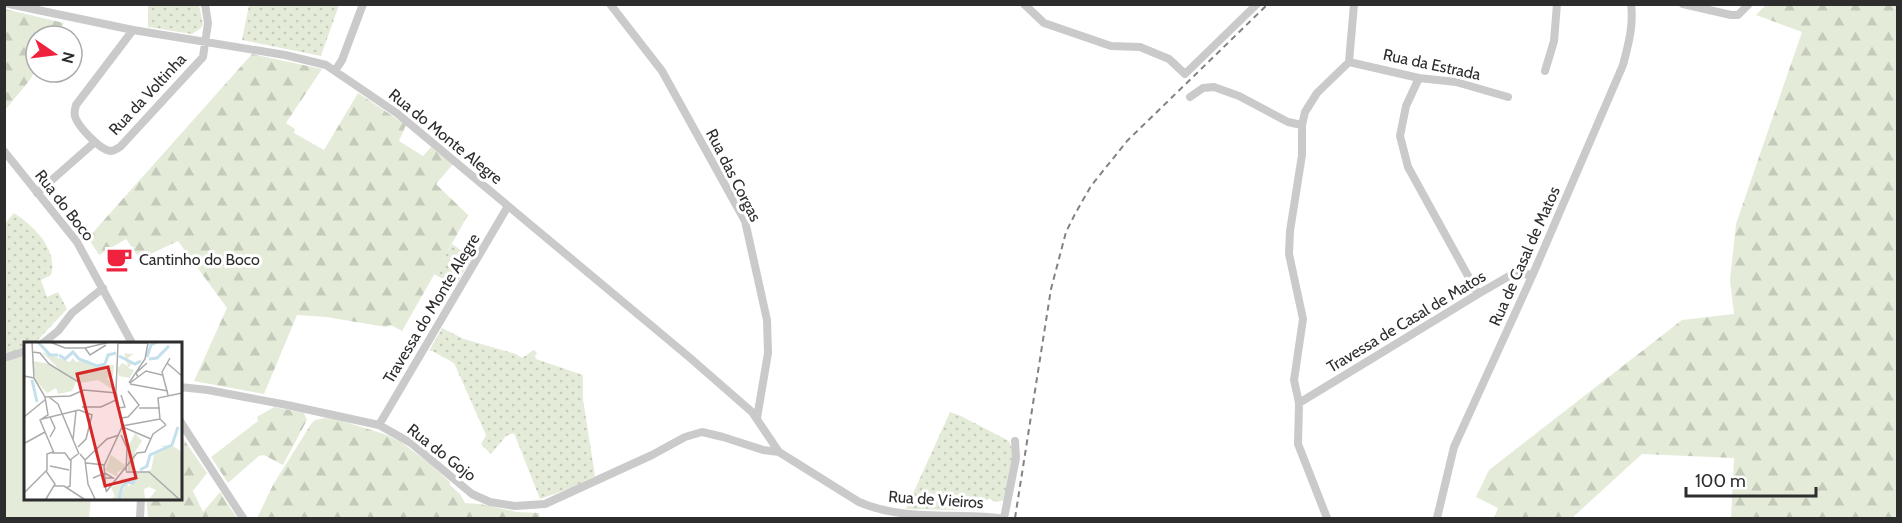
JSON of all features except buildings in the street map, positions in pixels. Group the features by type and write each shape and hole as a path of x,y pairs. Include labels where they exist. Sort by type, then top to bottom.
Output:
{"street":[{"name":"Rua do Monte Alegre","path":"9,4 133,30 322,63 399,114 689,357 757,418 779,452"},
{"path":"205,4 208,23 206,42"},
{"path":"335,71 342,60 363,4"},
{"name":"Rua das Corgas","path":"610,4 662,71 745,221 767,320 768,353 757,418"},
{"path":"1024,4 1044,23 1111,45 1140,47 1169,59 1185,74 1257,4"},
{"path":"1326,519 1298,444 1299,403 1294,380 1303,319 1289,255 1290,231 1302,156 1302,125 1305,112 1317,93 1349,62 1353,40 1354,4"},
{"path":"1545,71 1554,41 1557,4"},
{"name":"Rua de Casal de Matos","path":"1437,519 1454,447 1533,274 1623,65 1630,38 1631,4"},
{"path":"1683,4 1731,15 1738,15 1749,4"},
{"name":"Rua da Voltinha","path":"133,30 76,105 74,112 75,118 95,142 105,150 113,151 120,147 203,57 206,42"},
{"name":"Rua da Estrada","path":"1349,62 1419,78 1456,82 1508,98"},
{"path":"1419,78 1406,106 1400,136 1408,167 1478,294"},
{"path":"1190,97 1203,88 1214,87 1239,96 1288,122 1302,125"},
{"path":"37,193 95,142"},
{"name":"Rua do Boco","path":"4,151 77,242 131,342"},
{"name":"Travessa do Monte Alegre","path":"379,425 508,206"},
{"name":"Travessa de Casal de Matos","path":"1299,403 1511,275 1533,274"},
{"path":"44,342 58,331 72,313 102,288"},
{"path":"4,358 24,352"},
{"name":"Rua do Gojo","path":"182,387 287,405 379,425 411,443 472,494 490,502 515,506 545,504 696,433 712,434 763,450 779,452"},
{"path":"182,424 243,519"},
{"path":"1004,519 1016,458 1015,441"},
{"name":"Rua de Vieiros","path":"779,452 859,502 881,510 901,516 974,516 998,519"},
{"path":"141,499 141,519"},
{"path":"875,519 881,510"}],"green space":[{"path":"249,4 339,5 321,56 242,40"},
{"path":"1767,4 1897,5 1897,518 1731,518 1734,458 1642,454 1572,518 1494,518 1498,508 1476,497 1489,470 1682,320 1734,314 1730,280 1736,224 1802,32 1756,15"},
{"path":"148,5 199,5 203,24 192,34 148,27"},
{"path":"5,9 64,23 24,24 24,84 27,84 5,110"},
{"path":"252,54 322,69 286,123 295,129 294,133 324,150 358,93 406,125 399,141 423,156 431,147 453,164 436,184 468,215 402,331 391,325 386,327 326,317 297,315 264,394 194,381 227,308 178,241 140,259 126,239 99,255 88,238"},
{"path":"14,213 43,239 48,247 52,265 51,275 41,280 47,297 58,292 67,309 36,342 24,342 24,348 5,354 5,223"},
{"path":"452,244 472,258 455,286 434,274"},
{"path":"442,328 464,339 516,354 522,358 534,350 537,353 536,359 583,375 583,399 595,476 571,488 540,499 514,433 506,436 491,454 481,444 486,435 454,363 429,351"},
{"path":"24,355 24,499 91,499 89,518 5,518 5,361"},
{"path":"274,407 304,413 307,420 283,465 264,455 259,456 228,483 211,457 258,421 257,417"},
{"path":"950,412 1009,441 1014,454 1005,500 996,502 990,499 955,510 906,509"},
{"path":"336,419 387,435 401,442 450,482 465,503 517,512 539,513 540,518 257,518 273,485 311,424 315,420"},
{"path":"182,437 207,473 193,491 203,512 220,492 237,518 148,517 146,499 182,499"}],"railway":[{"path":"1015,518 1051,289 1066,232 1091,186 1127,141 1268,4"}],"place":[{"name":"Cantinho do Boco","path":"119,259"}]}
